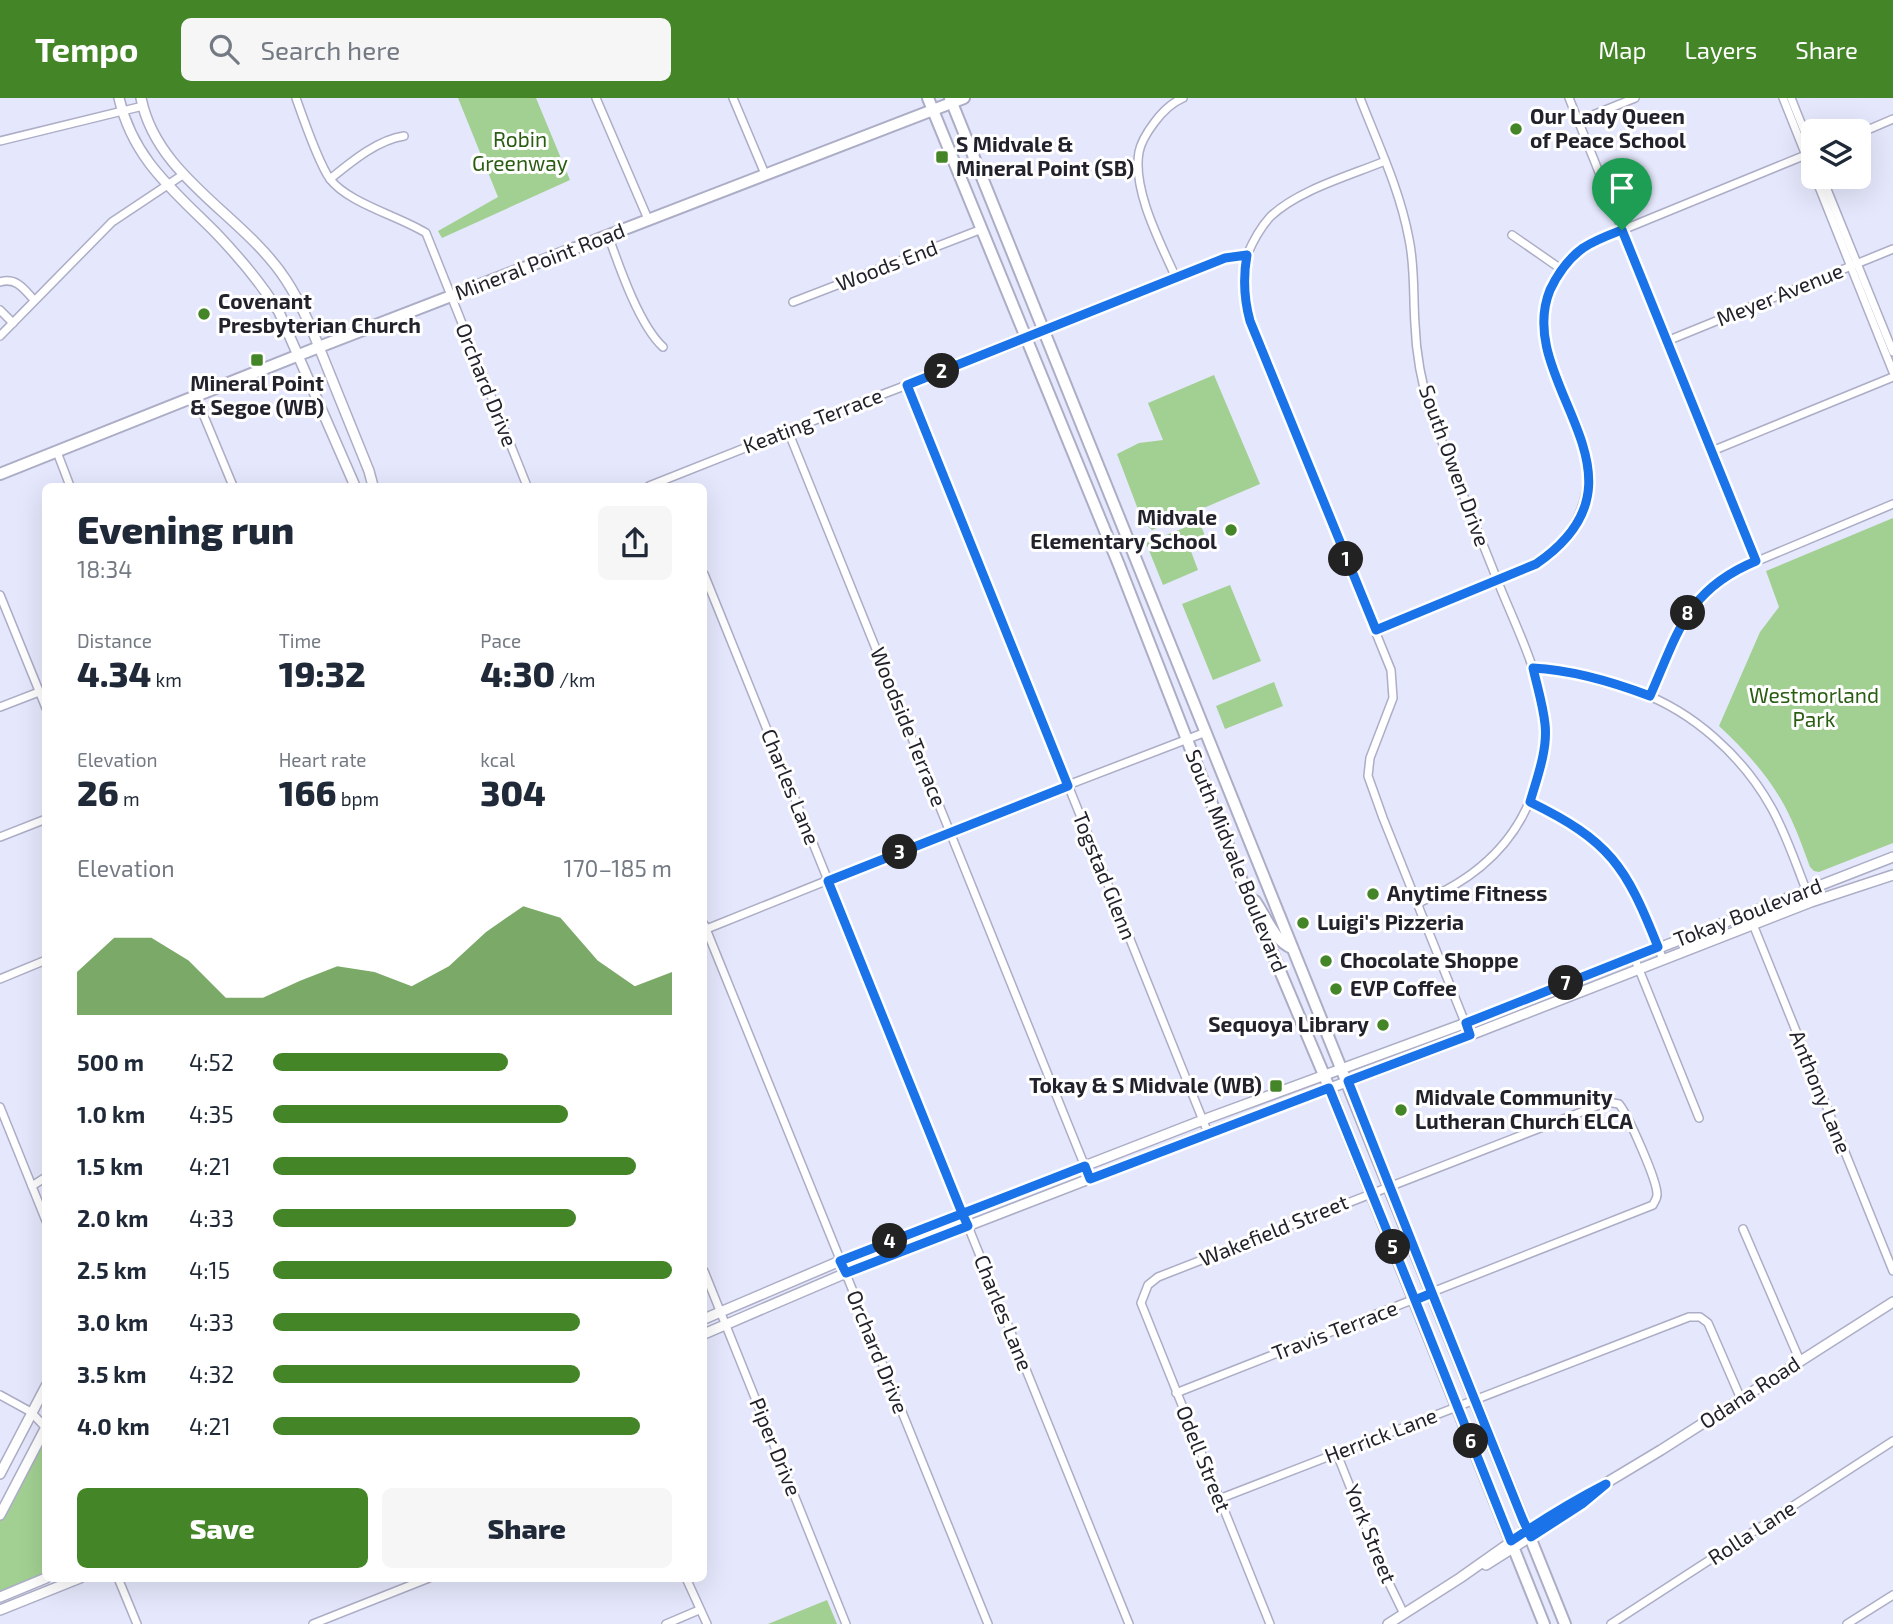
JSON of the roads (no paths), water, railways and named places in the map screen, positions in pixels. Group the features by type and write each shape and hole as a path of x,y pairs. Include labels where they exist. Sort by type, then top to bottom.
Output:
{"main road":[{"name":"South Midvale Boulevard","path":"928,98 1544,1624"},
{"name":"Mineral Point Road","path":"0,474 319,347 933,110 951,100 964,98"},
{"name":"South Midvale Boulevard","path":"951,100 1565,1624"},
{"path":"1242,881 1280,940 1292,948"}],"street":[{"path":"119,98 137,147 166,186 216,233 262,286 279,312 354,483"},
{"path":"296,98 330,179 369,151 393,138 404,136"},
{"path":"596,98 648,219"},
{"path":"733,98 765,174"},
{"path":"1175,278 1144,196 1139,177 1139,151 1161,113 1183,98"},
{"name":"South Owen Drive","path":"1360,98 1398,196 1410,239 1415,325 1421,375 1429,406 1533,668 1545,723 1540,767 1530,802 1504,844 1480,870 1447,891 1418,903"},
{"path":"1569,98 1756,561"},
{"path":"1578,121 1635,98"},
{"path":"1783,98 1801,133"},
{"path":"1791,98 1801,126"},
{"path":"0,141 122,111 142,102 146,118 167,155 252,240 285,278 319,347 372,483"},
{"path":"1871,129 1893,120"},
{"path":"1376,630 1519,573 1550,554 1577,521 1587,494 1586,454 1552,365 1545,334 1548,295 1561,269 1582,249 1622,230 1801,157"},
{"path":"1385,161 1300,197 1286,205 1263,226 1247,255 1245,290 1250,321 1391,670 1392,698 1370,758 1368,776 1470,1035"},
{"path":"0,336 112,222 184,174"},
{"name":"Orchard Drive","path":"330,179 345,193 426,233 526,483"},
{"path":"1820,189 1893,352"},
{"path":"1712,451 1893,374 1826,189"},
{"name":"Woods End","path":"793,302 982,229"},
{"path":"608,235 634,301 654,339 663,347"},
{"path":"1512,235 1561,269"},
{"name":"Meyer Avenue","path":"1667,341 1893,249"},
{"name":"Keating Terrace","path":"667,483 788,431 1027,339 1225,258 1247,255"},
{"path":"0,282 16,282 34,300"},
{"path":"0,310 13,323"},
{"name":"Togstad Glenn","path":"907,385 1208,1133"},
{"path":"196,397 232,483"},
{"name":"Woodside Terrace","path":"788,431 1090,1179"},
{"path":"57,452 70,483"},
{"path":"1650,696 1678,631 1697,600 1718,581 1756,561 1893,505"},
{"name":"Charles Lane","path":"707,581 1129,1624"},
{"path":"0,595 42,699"},
{"path":"1533,668 1604,681 1650,696 1705,730 1743,767 1772,809 1811,902"},
{"path":"0,707 39,692"},
{"path":"707,927 1206,732"},
{"path":"1530,802 1572,823 1606,851 1632,885 1663,960"},
{"path":"0,837 42,820"},
{"path":"1889,859 1892,876"},
{"name":"Tokay Boulevard","path":"707,1318 962,1213 1466,1023 1889,859"},
{"name":"Tokay Boulevard","path":"707,1333 846,1273 1208,1133 1470,1035 1811,902 1892,876"},
{"name":"Anthony Lane","path":"1748,912 1893,1271"},
{"name":"Orchard Drive","path":"707,935 988,1624"},
{"path":"1634,957 1699,1118"},
{"path":"0,978 42,962"},
{"name":"Wakefield Street","path":"1143,1294 1148,1285 1158,1277 1607,1102 1619,1104 1627,1113 1657,1195 1651,1206"},
{"path":"0,1107 42,1212"},
{"path":"32,1186 42,1180"},
{"name":"Travis Terrace","path":"1176,1393 1651,1206"},
{"path":"1743,1229 1800,1361"},
{"name":"Piper Drive","path":"707,1278 846,1624"},
{"name":"Odell Street","path":"1143,1294 1141,1303 1146,1318 1270,1624"},
{"name":"Odana Road","path":"1388,1624 1529,1534 1582,1504 1606,1484 1893,1302"},
{"name":"Herrick Lane","path":"1219,1499 1689,1317 1700,1317 1708,1323 1741,1399"},
{"path":"0,1474 42,1393"},
{"path":"0,1395 31,1412 42,1424"},
{"path":"0,1515 42,1433"},
{"name":"Rolla Lane","path":"1611,1624 1893,1441"},
{"name":"York Street","path":"1337,1454 1385,1577 1404,1614"},
{"path":"0,1597 42,1580"},
{"path":"0,1610 70,1582"},
{"path":"120,1582 137,1624"},
{"path":"313,1624 419,1582"},
{"path":"687,1582 707,1624"},
{"path":"1847,1624 1893,1595"},
{"path":"666,1624 699,1610"}],"place":[{"name":"Our Lady Queen of Peace School","path":"1516,129"},
{"name":"S Midvale & Mineral Point (SB)","path":"942,157"},
{"name":"Covenant Presbyterian Church","path":"204,314"},
{"name":"Mineral Point & Segoe (WB)","path":"257,360"},
{"name":"Midvale Elementary School","path":"1231,530"},
{"name":"Anytime Fitness","path":"1373,894"},
{"name":"Luigi's Pizzeria","path":"1303,923"},
{"name":"Chocolate Shoppe","path":"1326,961"},
{"name":"EVP Coffee","path":"1336,989"},
{"name":"Sequoya Library","path":"1383,1025"},
{"name":"Tokay & S Midvale (WB)","path":"1276,1086"},
{"name":"Midvale Community Lutheran Church ELCA","path":"1401,1110"}],"park label":[{"name":"Robin Greenway","path":"520,152"},
{"name":"Westmorland Park","path":"1814,708"}]}
